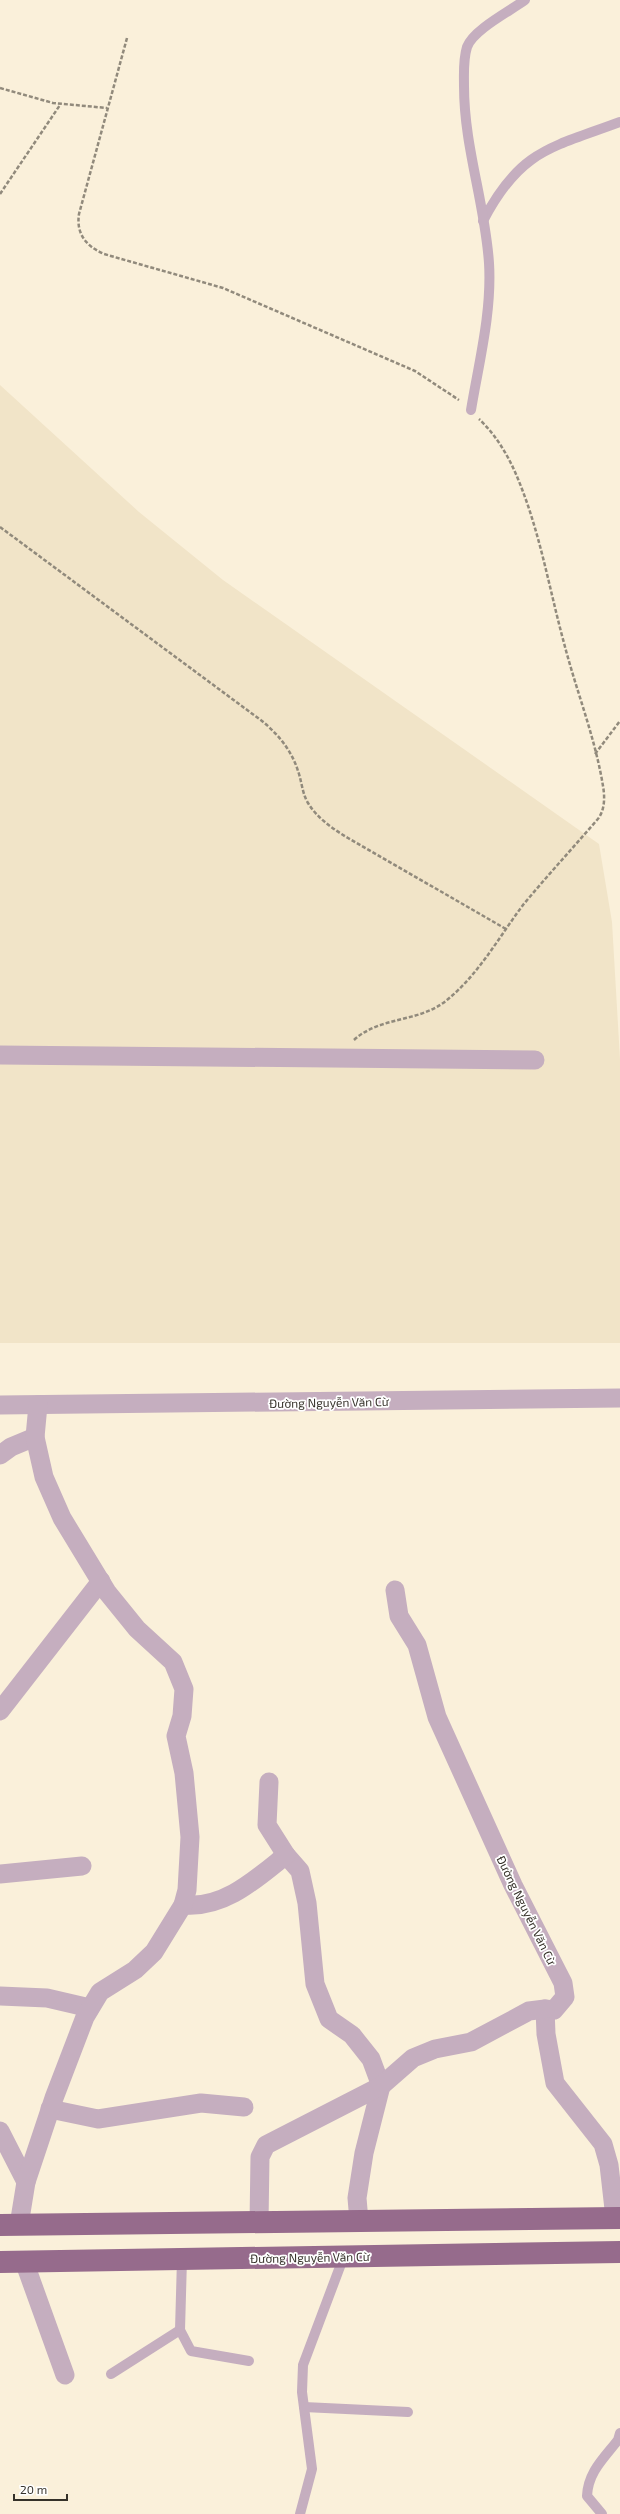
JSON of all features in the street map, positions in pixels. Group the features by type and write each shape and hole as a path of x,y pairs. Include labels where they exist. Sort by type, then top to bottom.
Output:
{"highway":[{"path":"10,2225 618,2218"},
{"name":"Đường Nguyễn Văn Cừ","path":"0,2262 620,2252"}],"street":[{"path":"0,1055 535,1060"},
{"name":"Đường Nguyễn Văn Cừ","path":"0,1405 620,1398"},
{"path":"10,2225 50,2109 90,2008 100,1992 145,1962 154,1952 184,1905 187,1890 190,1837 184,1773 176,1736 182,1716 184,1689 173,1662 137,1629 101,1581 62,1518 44,1477 35,1437 38,1405"},
{"path":"0,1455 11,1447 35,1437"},
{"path":"0,1711 101,1581"},
{"name":"Đường Nguyễn Văn Cừ","path":"395,1590 399,1616 417,1645 437,1717 513,1885 563,1983 565,1997 554,2010 545,2009"},
{"path":"269,1782 267,1825 286,1855 300,1871 308,1903 315,1984 329,2018 352,2036 371,2059 381,2086 364,2152 358,2198 359,2221"},
{"path":"184,1905 207,1905 220,1900 259,1877 286,1855"},
{"path":"0,1874 82,1866"},
{"path":"0,1996 47,1998 90,2008"},
{"path":"259,2223 260,2157 266,2145 381,2086 413,2058 436,2049 470,2042 529,2012 545,2009 546,2034 555,2082 603,2144 609,2166 618,2218"},
{"path":"50,2109 98,2119 201,2103 244,2107"},
{"path":"0,2132 26,2182"},
{"path":"24,2262 65,2374"}],"lane":[{"path":"471,410 488,305 489,263 483,220 467,135 464,105 464,57 472,39 525,0"},
{"path":"483,220 506,182 532,158 547,150 620,122"},
{"path":"300,2514 312,2469 304,2407 303,2366 344,2256"},
{"path":"182,2259 180,2330 191,2351 249,2361"},
{"path":"111,2374 180,2330"},
{"path":"304,2407 408,2412"},
{"path":"602,2514 587,2496 588,2484 591,2474 618,2440 620,2433"}],"path":[{"path":"128,38 107,108 79,214 79,231 87,244 104,254 223,288 366,349 422,375 471,410 490,430 506,453 525,497 545,561 559,625 595,754 604,795 600,817 551,871 481,964 448,999 426,1013 372,1027 353,1041 341,1058"},
{"path":"0,88 60,105 107,108"},
{"path":"0,194 60,105"},
{"path":"0,527 262,720 289,751 299,772 306,800 327,823 348,838 506,929"},
{"path":"595,754 620,721"}],"shaded area":[{"path":"0,385 139,512 223,580 599,844 612,922 620,1059 620,1343 0,1343"}]}
